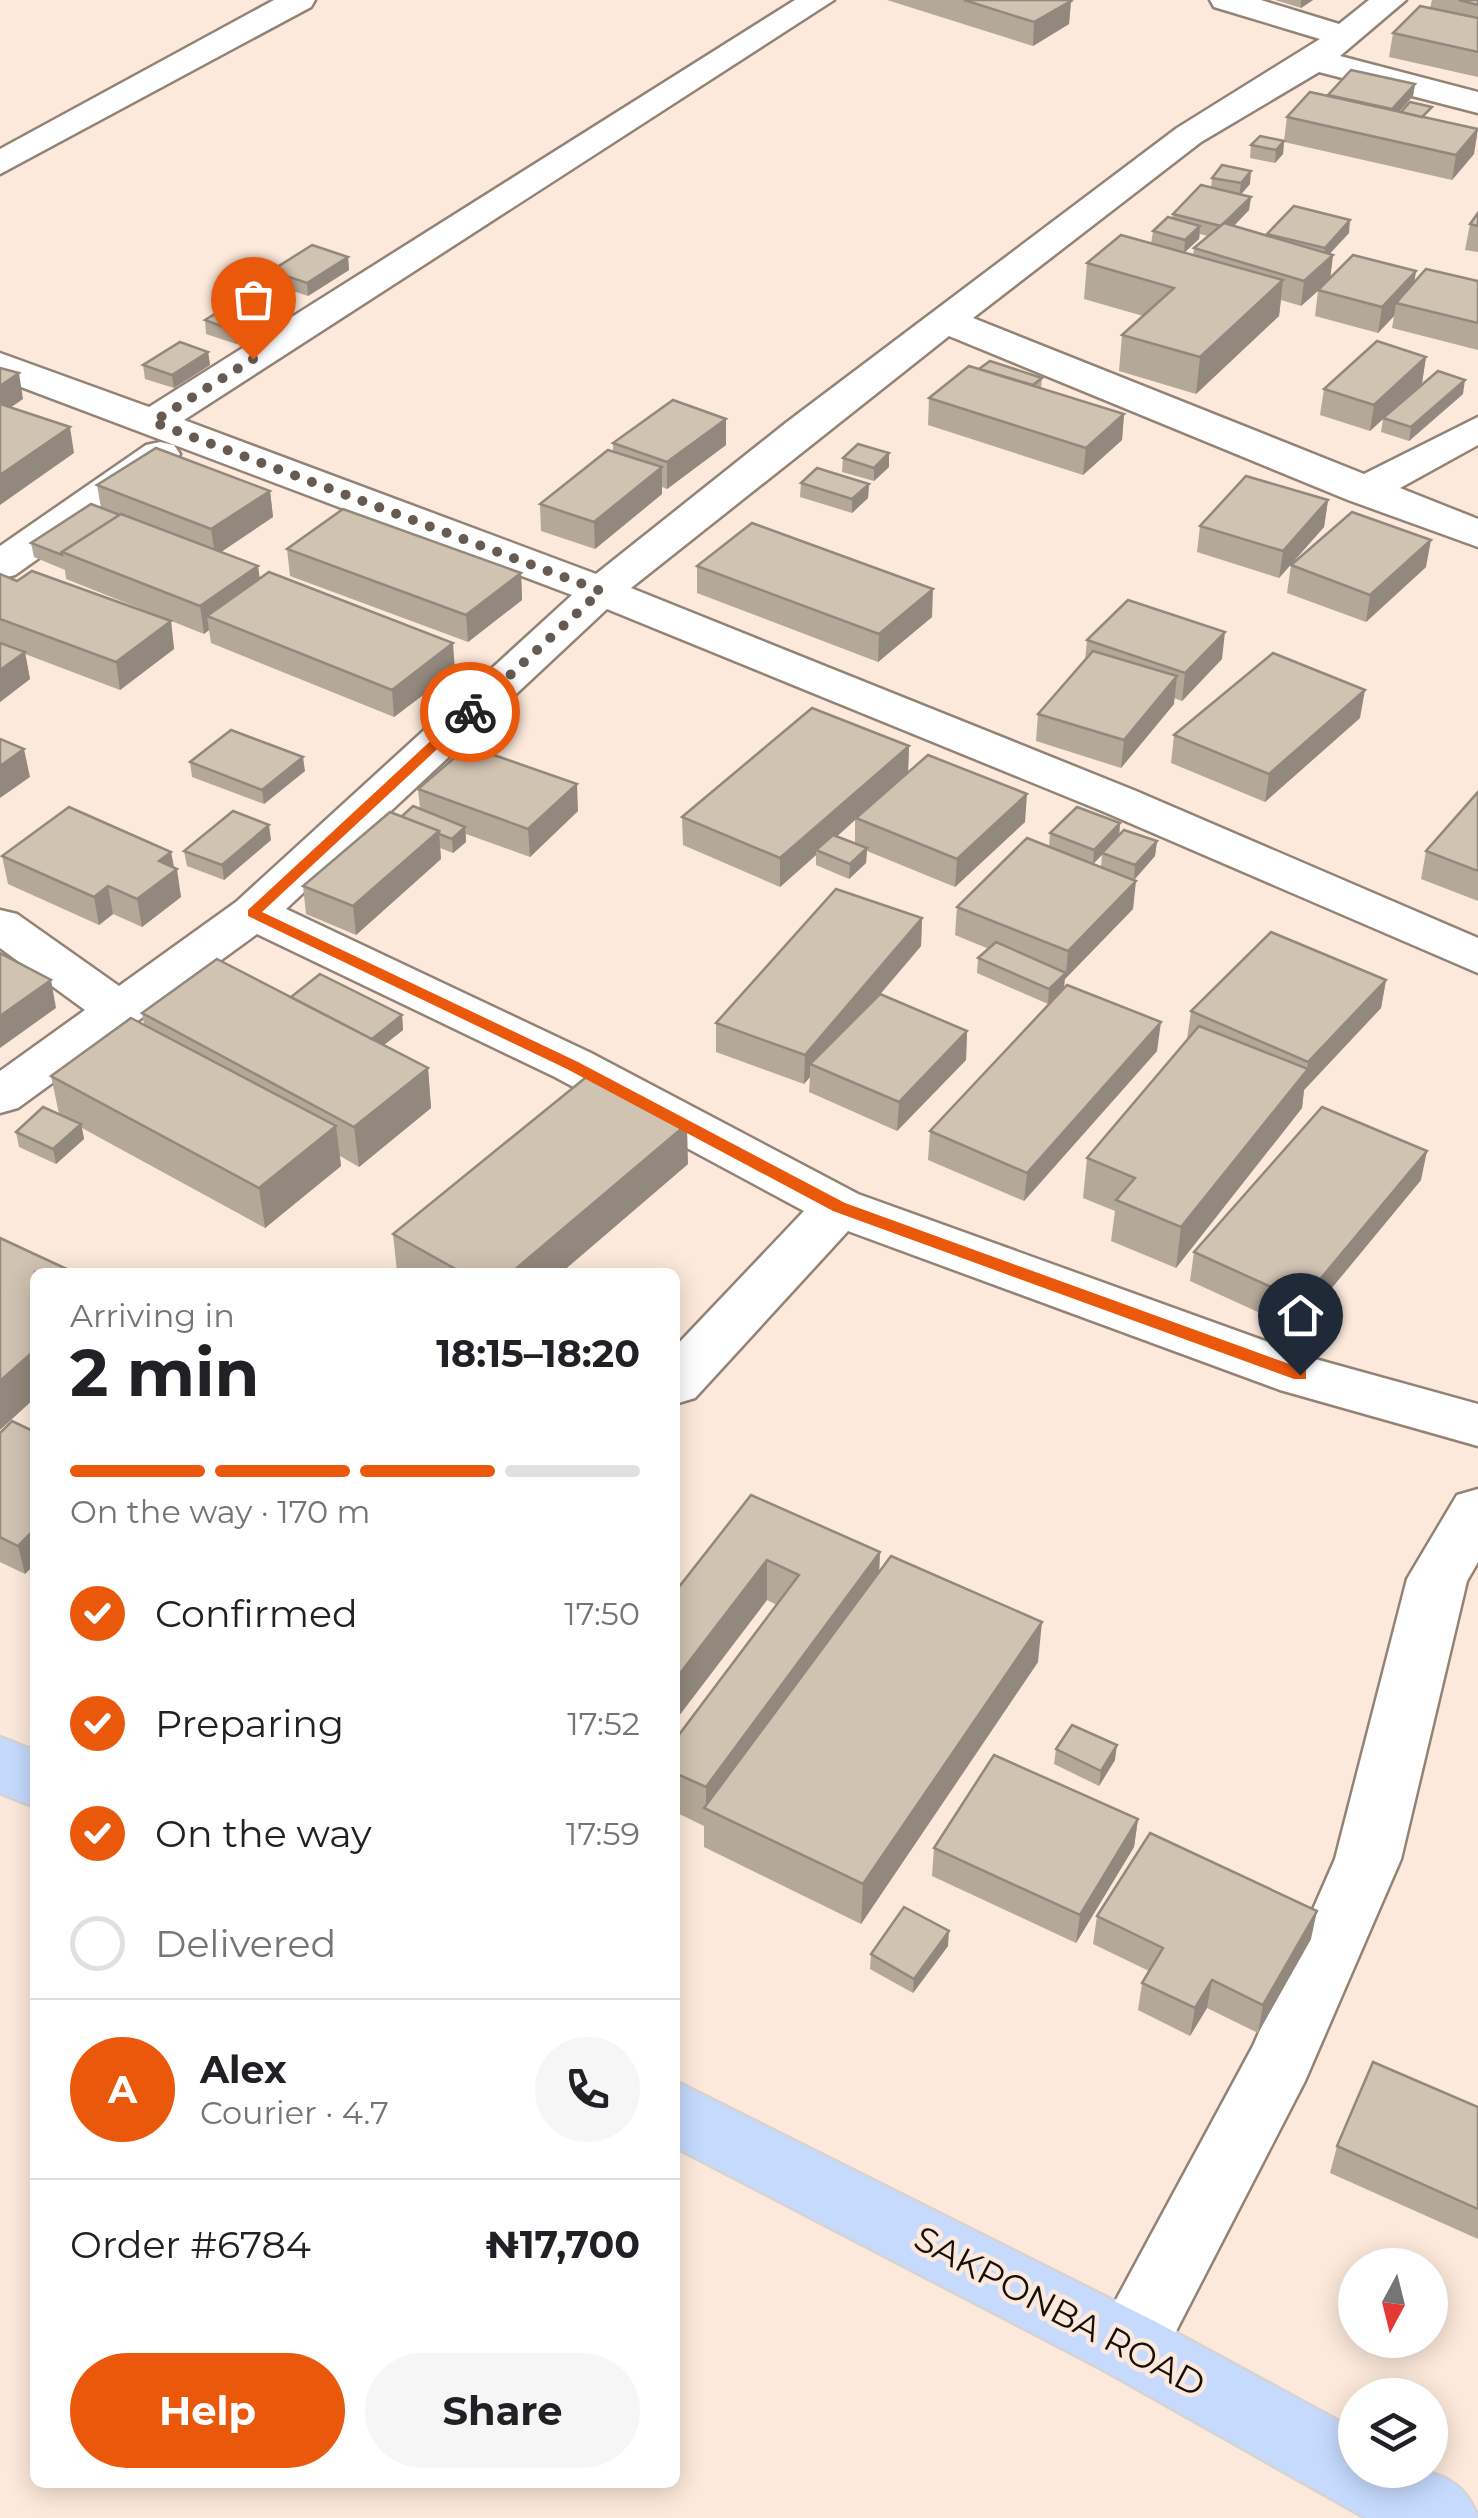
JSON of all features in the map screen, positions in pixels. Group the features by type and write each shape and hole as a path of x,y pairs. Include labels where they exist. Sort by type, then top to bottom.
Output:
{"main road":[{"path":"0,1763 30,1778"},
{"name":"SAKPONBA ROAD","path":"680,2115 1130,2346 1440,2518"}],"street":[{"path":"0,163 300,0"},
{"path":"0,566 170,429 818,0"},
{"path":"1226,0 1330,48 1478,103"},
{"path":"0,1096 253,913 601,591 1190,135 1330,48 1390,0"},
{"path":"945,321 1478,534"},
{"path":"0,365 601,591 1119,801 1478,957"},
{"path":"1363,491 1478,429"},
{"path":"253,913 573,1065 839,1207 1300,1375 1478,1425"},
{"path":"0,926 119,1010"},
{"path":"680,1378 839,1207"},
{"path":"1130,2346 1281,2060 1368,1859 1437,1579 1478,1511"}],"building":[{"path":"964,0 1068,0 1071,1 1034,22"},
{"path":"1420,6 1478,18 1478,52 1393,33"},
{"path":"1351,70 1415,84 1392,109 1328,95"},
{"path":"1310,92 1478,129 1456,155 1287,117"},
{"path":"1410,102 1432,107 1422,117 1401,112"},
{"path":"1260,136 1284,141 1276,150 1251,145"},
{"path":"1222,165 1251,171 1241,183 1212,178"},
{"path":"1201,185 1251,197 1221,226 1173,214"},
{"path":"1294,206 1350,220 1325,248 1267,234"},
{"path":"1168,217 1200,226 1185,240 1153,231"},
{"path":"1224,223 1333,255 1304,281 1194,248"},
{"path":"1121,235 1283,280 1200,357 1122,335 1174,288 1087,263"},
{"path":"312,245 348,257 307,283 271,271"},
{"path":"1353,255 1416,271 1382,307 1318,290"},
{"path":"1426,269 1478,281 1478,323 1396,303"},
{"path":"241,298 271,309 234,331 205,320"},
{"path":"1377,341 1426,357 1374,405 1324,389"},
{"path":"180,342 208,352 172,375 143,365"},
{"path":"990,361 1042,378 1033,385 979,369"},
{"path":"969,366 1124,414 1086,448 929,398"},
{"path":"0,368 19,373 0,386"},
{"path":"1438,371 1465,380 1411,427 1383,418"},
{"path":"673,400 726,419 667,462 613,443"},
{"path":"0,404 70,427 0,475"},
{"path":"858,444 889,453 874,468 843,458"},
{"path":"156,448 270,491 211,529 97,485"},
{"path":"608,450 662,467 594,522 540,504"},
{"path":"817,468 869,484 852,499 801,483"},
{"path":"1246,476 1328,500 1283,551 1200,526"},
{"path":"91,504 120,515 62,555 31,543"},
{"path":"343,509 521,573 466,615 287,549"},
{"path":"1352,512 1431,540 1370,595 1291,565"},
{"path":"121,514 258,566 200,606 62,552"},
{"path":"752,523 933,589 879,634 697,566"},
{"path":"32,571 171,621 116,662 0,619 0,574 17,581"},
{"path":"269,572 453,643 392,690 207,616"},
{"path":"1128,600 1225,632 1185,673 1087,640"},
{"path":"0,643 25,652 0,670"},
{"path":"1093,651 1177,676 1124,740 1038,714"},
{"path":"1273,653 1365,690 1269,774 1174,735"},
{"path":"812,708 909,746 780,858 682,817"},
{"path":"231,730 303,757 262,790 190,762"},
{"path":"0,739 24,749 0,766"},
{"path":"468,746 577,784 528,829 418,789"},
{"path":"928,755 1027,794 957,859 856,818"},
{"path":"1478,792 1478,871 1426,851"},
{"path":"413,806 465,827 452,839 401,817"},
{"path":"69,807 171,852 159,861 177,869 137,899 108,886 94,897 2,856"},
{"path":"1077,807 1120,823 1094,850 1050,833"},
{"path":"233,811 269,825 222,865 184,851"},
{"path":"390,812 439,831 353,906 303,886"},
{"path":"1124,830 1157,841 1135,865 1102,853"},
{"path":"833,835 867,848 850,864 816,850"},
{"path":"1027,838 1136,881 1068,951 957,907"},
{"path":"836,889 922,918 805,1055 716,1023"},
{"path":"1271,932 1386,980 1308,1062 1191,1011"},
{"path":"996,942 1066,973 1049,989 978,958"},
{"path":"0,953 51,980 0,1016"},
{"path":"217,959 428,1068 354,1127 142,1013"},
{"path":"320,974 402,1015 372,1039 291,997"},
{"path":"1067,985 1161,1022 1027,1173 930,1131"},
{"path":"880,994 967,1031 899,1102 810,1064"},
{"path":"131,1018 336,1126 259,1188 51,1076"},
{"path":"1199,1026 1308,1069 1181,1227 1116,1200 1135,1178 1087,1158"},
{"path":"590,1074 687,1124 517,1268 454,1268 393,1234"},
{"path":"43,1107 81,1124 53,1149 16,1132"},
{"path":"1322,1107 1427,1151 1302,1301 1194,1252"},
{"path":"0,1238 64,1268 30,1268 30,1354 0,1381"},
{"path":"12,1421 30,1430 30,1534 18,1546 0,1537 0,1433"},
{"path":"751,1495 880,1552 706,1787 680,1775 680,1733 799,1575 767,1560 680,1673 680,1586"},
{"path":"891,1556 1042,1622 863,1884 704,1808"},
{"path":"1072,1725 1117,1745 1101,1771 1056,1749"},
{"path":"994,1755 1138,1819 1080,1915 934,1848"},
{"path":"1150,1833 1317,1911 1263,2005 1212,1980 1195,2008 1142,1983 1163,1948 1097,1916"},
{"path":"904,1907 949,1931 914,1979 871,1954"},
{"path":"1373,2062 1478,2107 1478,2209 1337,2146"}],"way so far":[{"path":"253,359 153,422 601,591 470,712"}],"route":[{"path":"470,712 253,913 573,1065 839,1207 1300,1375"}]}
